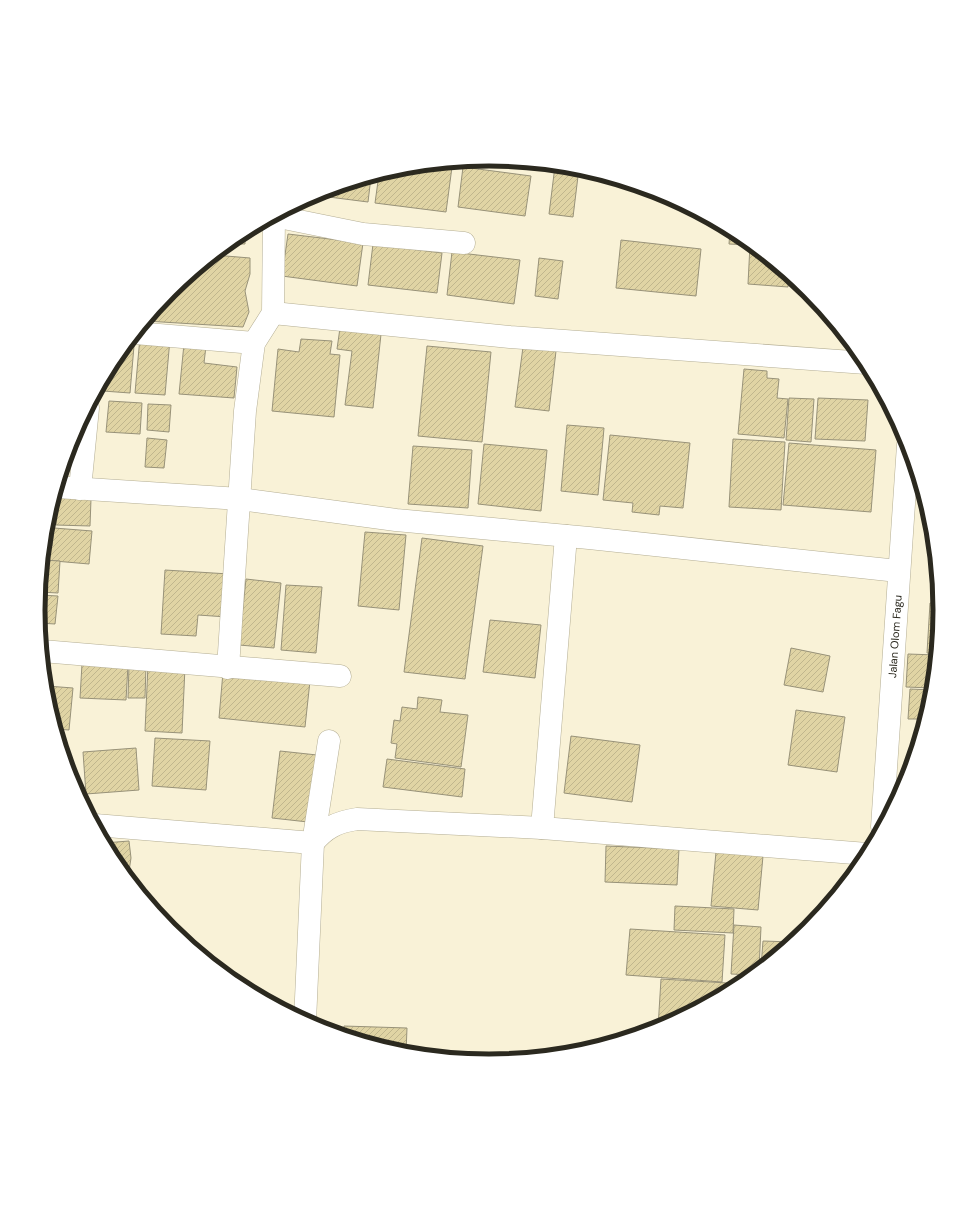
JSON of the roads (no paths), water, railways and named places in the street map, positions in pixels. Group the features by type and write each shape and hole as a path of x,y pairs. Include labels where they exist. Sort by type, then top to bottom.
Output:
{"street":[{"path":"282,218 363,234 464,243"},
{"path":"228,668 245,410 254,342 273,313 274,222"},
{"path":"273,313 510,337 858,362"},
{"path":"141,334 254,342"},
{"path":"80,489 86,424"},
{"name":"Jalan Olom Fagu","path":"883,814 898,571 907,461"},
{"path":"62,487 240,500 396,520 566,536 898,571"},
{"path":"542,828 566,536"},
{"path":"47,651 228,668 340,676"},
{"path":"305,1014 313,843 329,741"},
{"path":"313,843 321,833 333,824 357,819 542,828 860,853"},
{"path":"101,825 313,843"}]}
